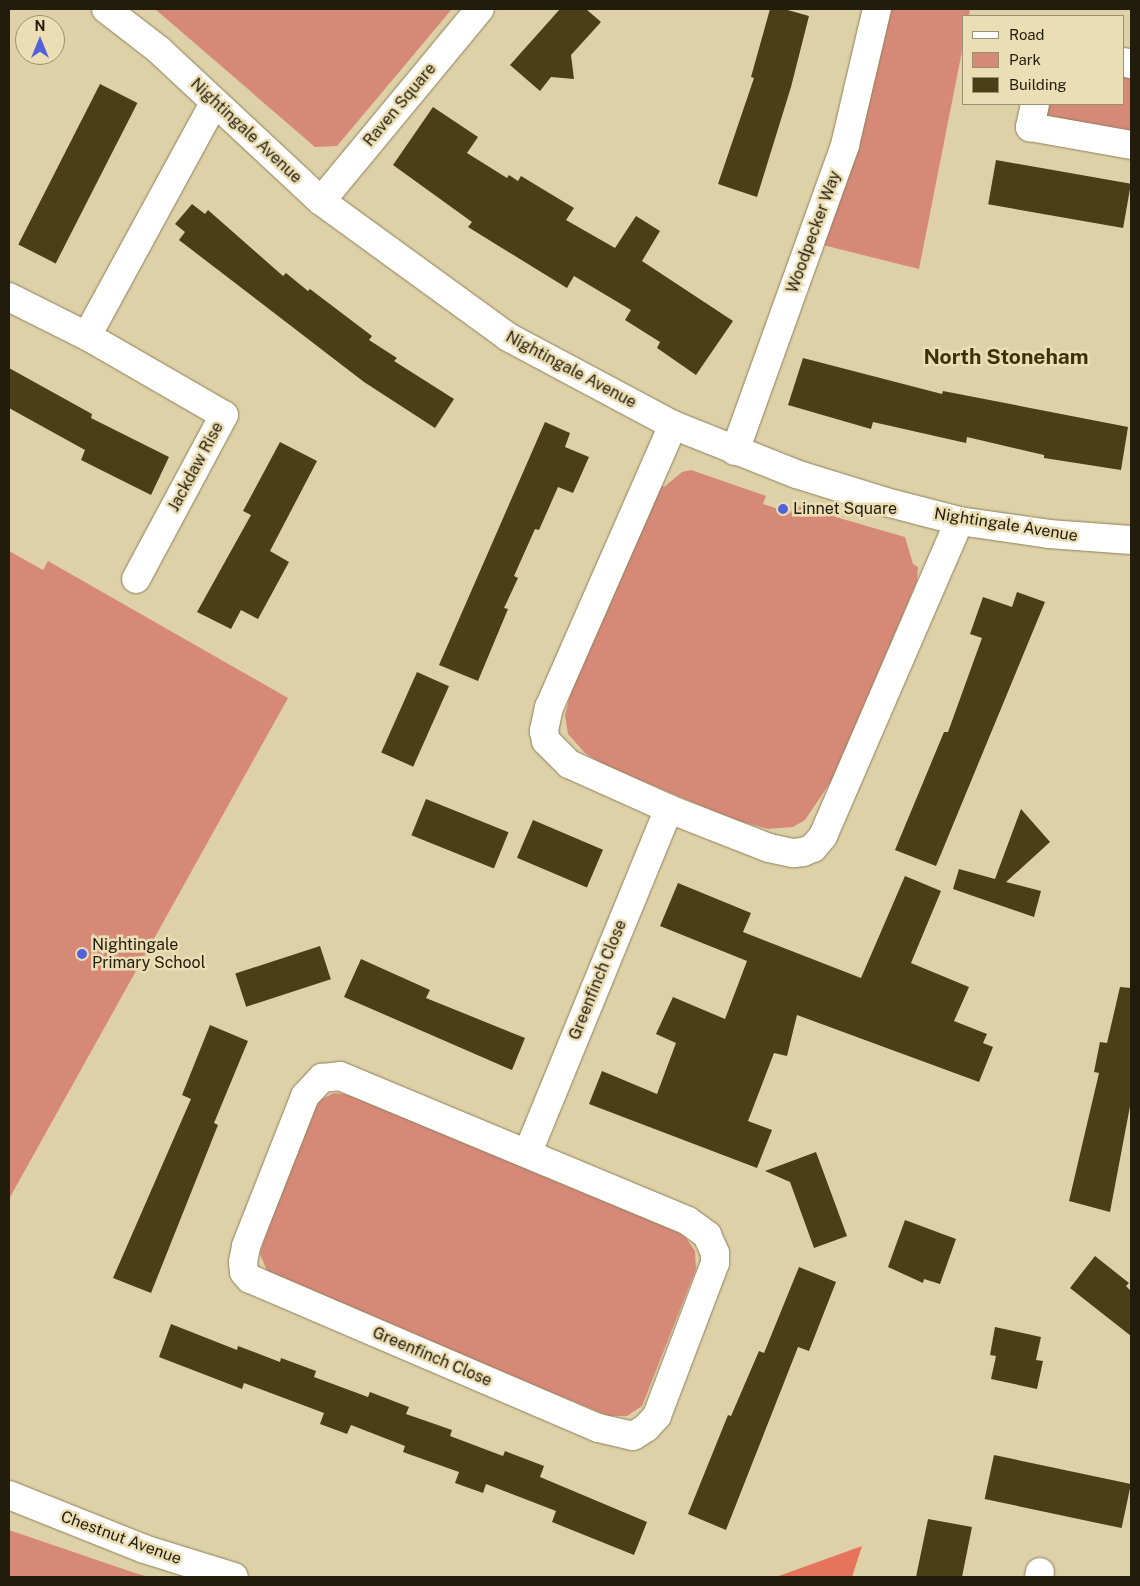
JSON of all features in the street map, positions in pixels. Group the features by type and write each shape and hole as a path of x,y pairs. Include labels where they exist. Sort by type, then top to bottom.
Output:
{"street":[{"name":"Nightingale Avenue","path":"106,9 159,50 321,201 508,337 673,425 735,451 886,502 959,520 1049,534 1131,540"},
{"name":"Raven Square","path":"321,201 480,9"},
{"name":"Woodpecker Way","path":"735,451 845,145 877,9"},
{"path":"87,336 214,102"},
{"path":"1035,105 1030,127 1131,145"},
{"name":"Jackdaw Rise","path":"9,297 87,336 224,415 136,579"},
{"path":"673,425 549,707 544,731 546,741 569,764 669,809 769,848 793,853 813,848 823,836 959,520"},
{"name":"Greenfinch Close","path":"528,1152 669,809"},
{"name":"Greenfinch Close","path":"322,1078 349,1078 528,1152 688,1221 699,1227 712,1243 715,1264 657,1416 641,1433 614,1434 598,1428 259,1285 244,1272 246,1246 305,1096 322,1078"},
{"name":"Chestnut Avenue","path":"9,1495 144,1549 234,1577"}],"green space":[{"path":"155,9 452,9 337,146 315,147"},
{"path":"888,9 970,9 969,15 962,15 962,51 919,269 823,245"},
{"path":"1125,62 1131,64 1131,145 1030,127 1035,105 1125,105"},
{"path":"691,470 766,496 763,504 791,513 794,505 905,537 913,564 918,567 917,581 834,777 805,820 793,827 768,829 735,820 604,765 585,753 568,734 565,715 576,671 657,483 664,487 682,472"},
{"name":"Nightingale Primary School","path":"9,551 43,570 48,561 288,698 9,1199"},
{"path":"334,1093 352,1095 676,1231 686,1238 695,1251 696,1269 642,1406 627,1416 609,1416 286,1284 268,1273 260,1254 312,1109 322,1099"},
{"path":"9,1530 135,1573 149,1577 9,1577"}],"shaded area":[{"path":"862,1546 852,1577 776,1577"}],"building":[{"path":"560,9 586,9 601,22 571,55 574,79 551,77 540,91 510,65"},
{"path":"770,9 784,9 809,16 791,87 757,197 718,184 754,78 751,77"},
{"path":"100,84 137,103 56,263 18,244"},
{"path":"433,107 478,137 467,153 507,178 509,175 518,181 521,176 574,208 566,220 615,248 636,216 660,231 642,261 733,321 696,375 657,348 660,342 625,320 631,310 574,276 567,288 468,227 472,222 393,165"},
{"path":"996,160 1131,184 1123,228 988,204"},
{"path":"192,204 205,214 208,210 283,276 286,273 308,291 310,289 372,336 369,340 397,358 394,361 454,399 435,428 364,382 179,240 185,232 175,224"},
{"path":"803,358 942,394 943,391 1128,427 1121,470 1044,458 1044,455 967,437 966,443 873,422 871,429 788,405"},
{"path":"9,368 92,414 91,418 169,457 151,495 81,460 85,450 9,408"},
{"path":"545,422 570,433 565,447 589,457 573,493 558,487 539,530 535,529 514,576 518,578 504,608 508,609 478,681 439,665"},
{"path":"280,442 317,461 270,551 289,562 258,619 241,610 231,629 197,612 251,515 243,511"},
{"path":"1017,592 1045,602 936,866 895,850 944,732 948,732 982,638 970,634 983,597 1012,607"},
{"path":"417,672 449,686 413,767 381,752"},
{"path":"426,799 509,832 494,869 411,835"},
{"path":"1021,809 1050,842 1006,882 1041,891 1034,917 953,889 959,869 995,879"},
{"path":"533,820 603,850 587,887 517,858"},
{"path":"905,876 941,891 911,963 969,987 954,1021 987,1034 983,1043 993,1047 979,1082 797,1015 787,1056 774,1053 748,1121 772,1130 757,1168 589,1104 602,1071 657,1094 676,1043 656,1034 673,997 725,1019 747,961 660,926 678,883 751,913 743,932 861,978"},
{"path":"320,946 331,979 246,1007 235,974"},
{"path":"361,959 430,990 426,998 525,1038 512,1070 344,997"},
{"path":"1120,987 1131,988 1131,1101 1110,1212 1069,1201 1099,1073 1094,1072 1100,1042 1107,1043"},
{"path":"210,1025 248,1041 214,1123 218,1125 151,1293 113,1278 191,1099 182,1095"},
{"path":"816,1152 847,1236 814,1248 790,1182 765,1171"},
{"path":"905,1220 956,1239 940,1284 924,1279 923,1283 888,1267"},
{"path":"1095,1256 1129,1283 1126,1286 1131,1291 1131,1336 1070,1288"},
{"path":"799,1267 836,1282 809,1351 798,1347 726,1530 688,1514 728,1415 731,1416 759,1351 764,1353"},
{"path":"171,1324 237,1350 238,1346 280,1362 281,1358 316,1371 314,1377 368,1397 370,1392 409,1407 406,1414 452,1430 450,1436 503,1456 505,1451 544,1466 540,1477 647,1522 634,1555 552,1522 556,1511 486,1484 483,1493 455,1483 459,1472 403,1452 405,1446 351,1425 347,1434 320,1424 324,1413 244,1383 242,1389 159,1357"},
{"path":"995,1327 1041,1337 1036,1360 1043,1361 1037,1389 991,1379 996,1356 990,1355"},
{"path":"994,1455 1131,1484 1122,1528 985,1499"},
{"path":"928,1519 972,1527 962,1577 916,1577"}],"place":[{"name":"Linnet Square","path":"783,509"},
{"name":"Nightingale Primary School","path":"82,954"}],"district":[{"name":"North Stoneham","path":"1006,357"}]}
